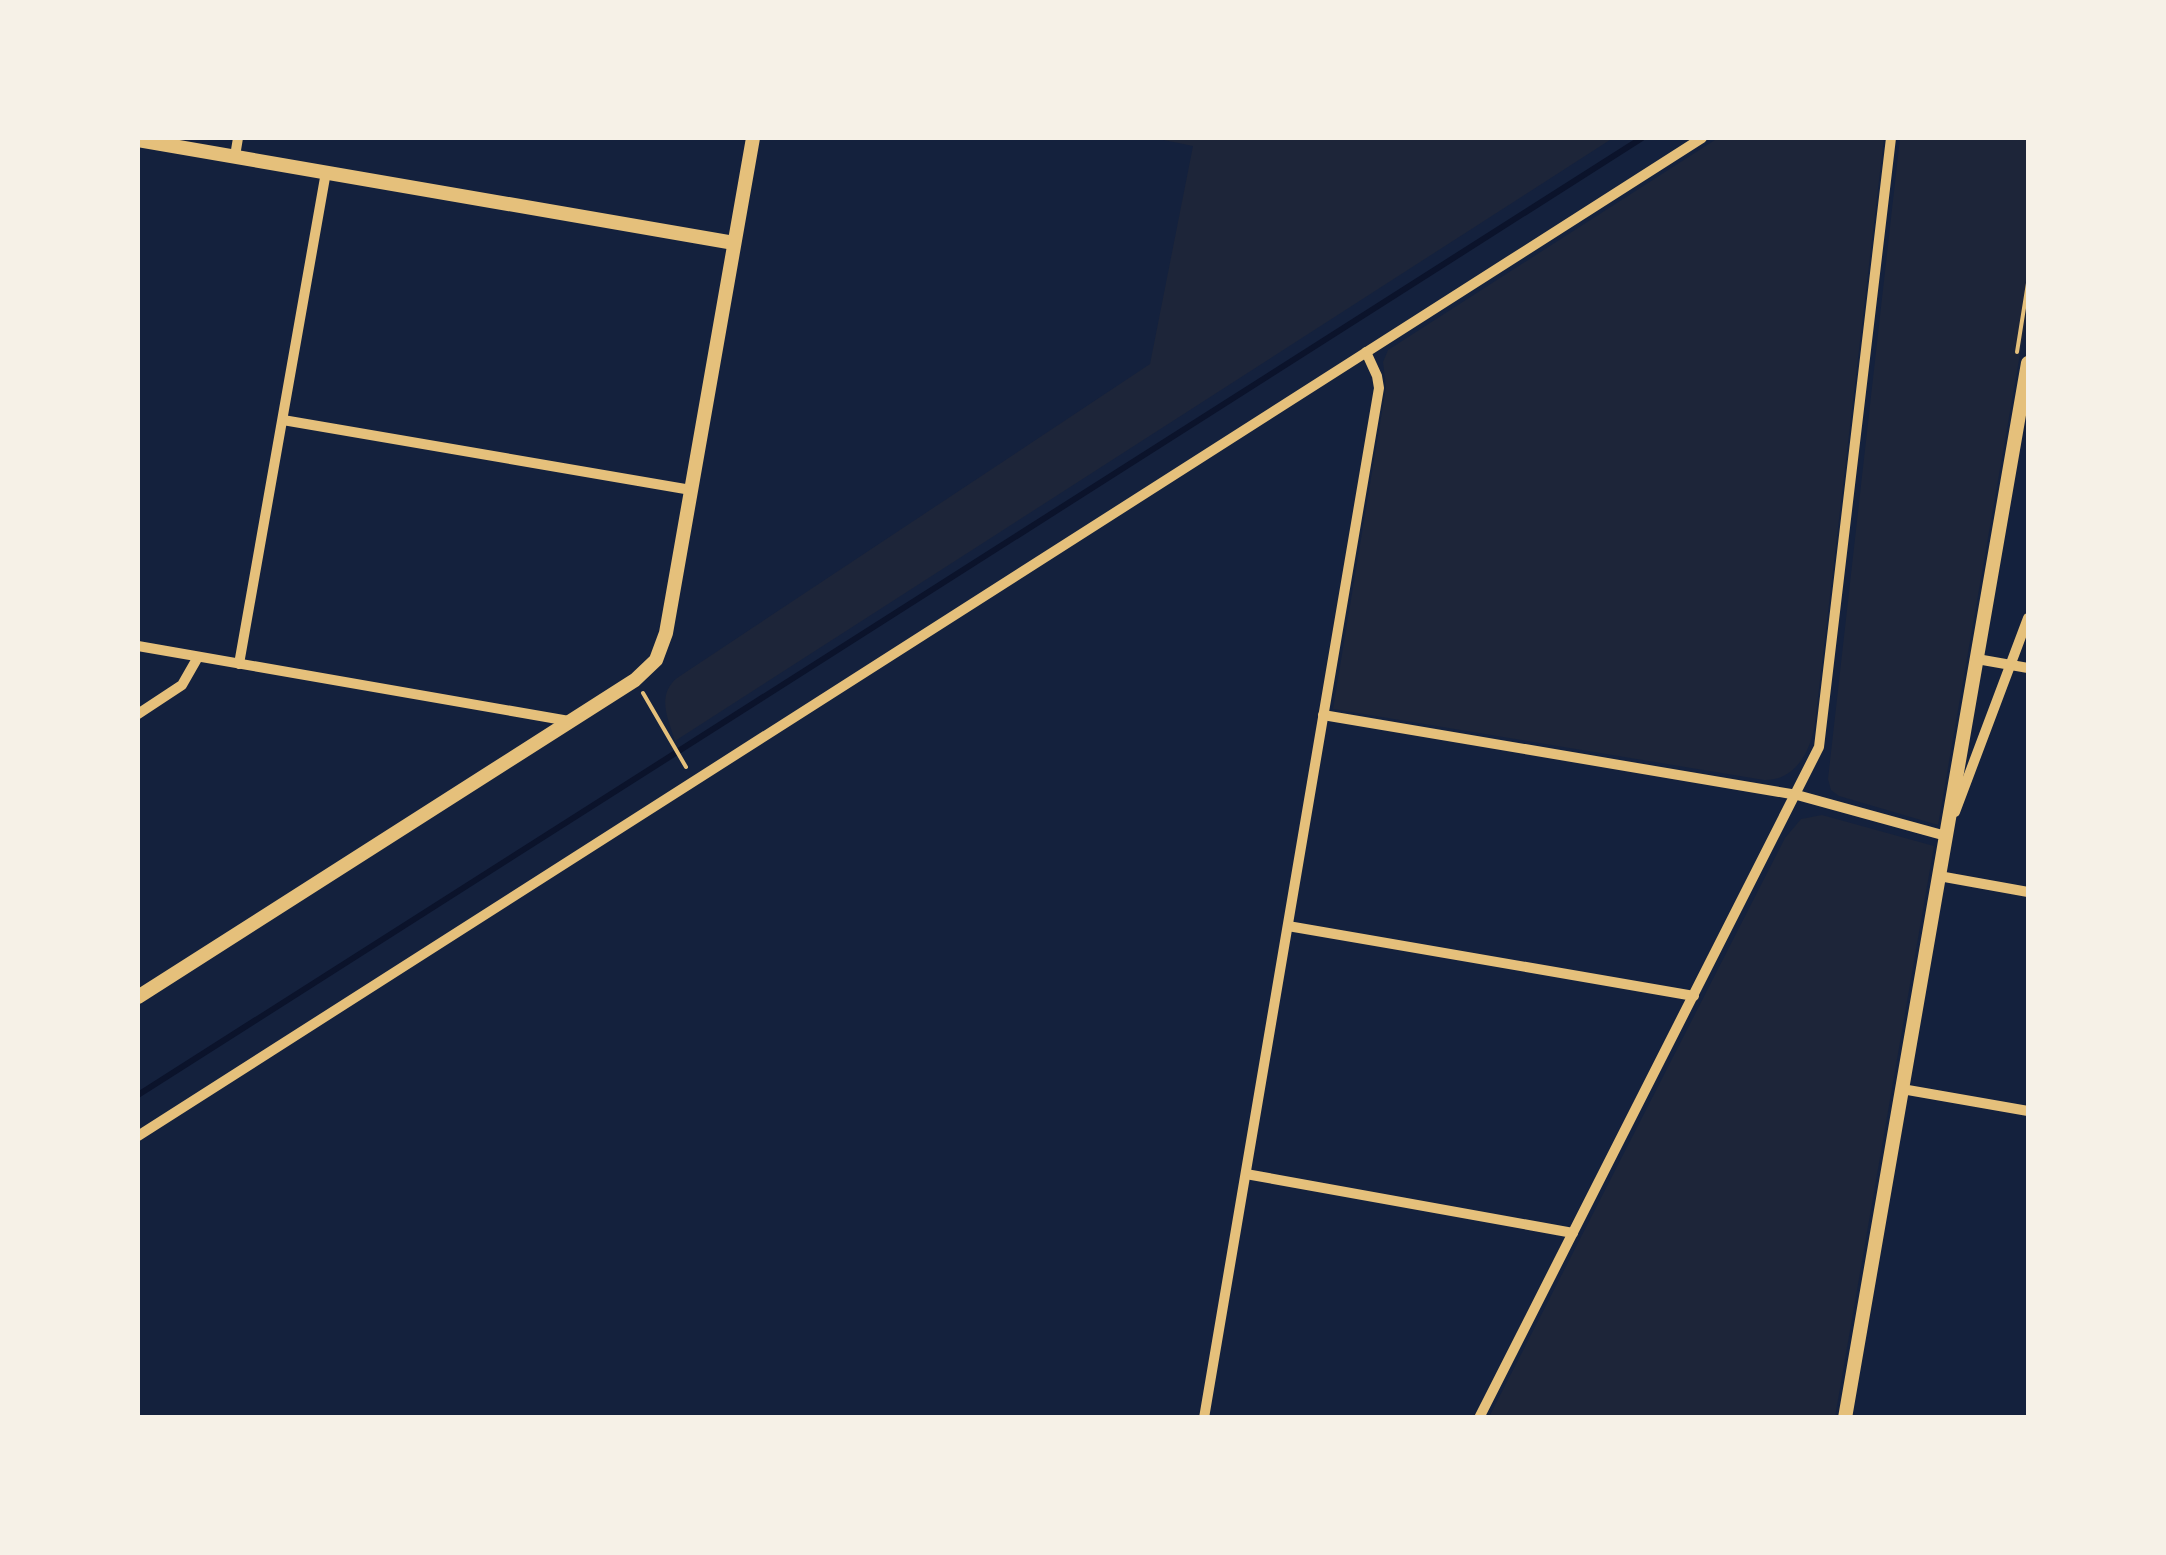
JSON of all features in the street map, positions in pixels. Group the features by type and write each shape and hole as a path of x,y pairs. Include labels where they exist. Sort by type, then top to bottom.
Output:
{"street":[{"path":"235,156 238,138"},
{"path":"138,997 636,680 656,660 666,633 753,138"},
{"path":"138,1136 1702,138"},
{"path":"1479,1418 1819,748 1891,138"},
{"path":"138,140 734,243"},
{"path":"239,664 326,172"},
{"path":"1204,1418 1379,388 1366,352"},
{"path":"1845,1418 2028,363"},
{"path":"282,420 691,490"},
{"path":"1946,836 2028,618"},
{"path":"138,646 570,722"},
{"path":"138,714 182,685 198,657"},
{"path":"1977,659 2028,668"},
{"path":"1324,716 1797,794 1946,836"},
{"path":"1939,876 2028,892"},
{"path":"1288,926 1694,996"},
{"path":"1902,1089 2028,1112"},
{"path":"1246,1174 1573,1232"}],"path":[{"path":"636,680 689,771"}],"shaded area":[{"path":"1154,138 1613,138 675,741 665,700 677,678 1150,364 1193,146"},
{"path":"1718,138 1884,138 1815,723 1800,762 1785,775 1764,780 1333,709 1386,387 1383,362 1388,350"},
{"path":"1900,138 2028,138 2028,308 1938,825 1839,796 1831,790 1828,779"},
{"path":"1822,815 1934,846 1835,1417 1489,1417 1785,838 1801,819"}],"waterway":[{"path":"138,1095 1642,138"}]}
